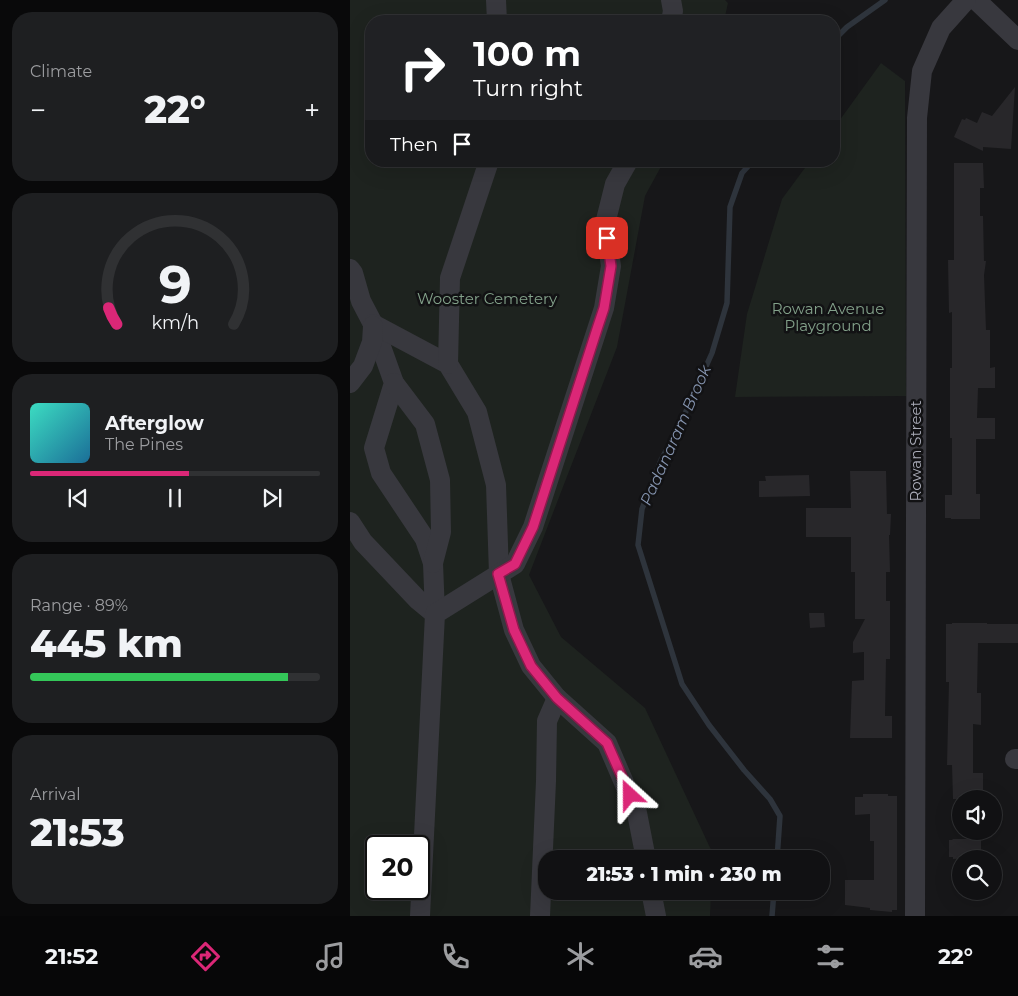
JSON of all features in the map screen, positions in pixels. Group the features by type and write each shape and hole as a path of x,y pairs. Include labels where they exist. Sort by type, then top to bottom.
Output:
{"street":[{"path":"496,0 497,15"},
{"path":"671,0 672,15"},
{"name":"Rowan Street","path":"915,916 917,118 922,71 941,28 966,0"},
{"path":"976,0 1018,40"},
{"path":"448,364 450,278 487,167"},
{"path":"435,614 515,564 533,527 604,308 611,266 605,224 615,184 625,167"},
{"path":"350,269 353,273 355,301 373,324 394,382 425,424 440,480 442,532 433,563"},
{"path":"373,324 448,364 477,412 496,485 498,574 514,630 531,666 557,698 607,743 637,813 644,850"},
{"path":"350,383 363,366 372,342 373,324"},
{"path":"394,382 374,448 381,473 425,540 433,563 435,614 420,916"},
{"path":"350,522 363,542 418,600 435,614"},
{"path":"540,916 547,721 557,698"},
{"path":"653,900 656,916"}],"green space":[{"name":"Wooster Cemetery","path":"350,0 725,0 728,3 725,15 365,15 365,167 661,167 645,196 617,347 529,575 561,637 645,708 711,850 538,850 538,900 711,900 710,916 350,916"},
{"name":"Rowan Avenue Playground","path":"881,63 905,81 906,396 735,397 747,314 782,199 806,167 840,167 840,120"}],"building":[{"path":"1015,87 1011,149 983,147 983,151 954,137 962,119 965,120 966,118 977,123 982,112 992,116"},
{"path":"954,163 983,163 984,188 980,188 980,216 983,216 984,261 986,261 984,275 986,330 990,330 990,368 995,367 995,388 978,388 977,418 995,418 995,439 976,439 976,494 980,494 980,519 945,518 945,495 952,495 950,368 952,368 952,312 949,313 948,260 954,260"},
{"path":"850,471 886,471 887,514 891,514 889,535 890,572 886,572 886,601 890,601 890,659 886,659 885,716 892,716 892,738 850,738 852,681 864,680 864,652 853,653 853,642 865,619 855,619 855,572 851,572 851,537 806,537 806,508 851,508"},
{"path":"809,475 810,496 759,497 759,481 766,481 765,476"},
{"path":"809,613 824,613 825,627 810,628"},
{"path":"946,624 1018,624 1018,643 978,643 977,693 981,693 981,725 973,724 973,773 983,773 983,790 953,790 952,765 947,765 949,682 946,682"},
{"path":"863,794 897,796 897,910 892,910 892,912 845,905 845,880 874,880 874,841 870,841 870,814 855,815 855,797 863,797"},
{"path":"949,840 981,840 981,850 952,850 952,857 949,857"}],"waterway":[{"name":"Padanaram Brook","path":"840,34 885,0"},
{"name":"Padanaram Brook","path":"748,167 742,173 730,207 727,303 712,353 679,427 661,460 642,509 638,545 682,684 709,725 744,770 770,799 780,816 778,850"},
{"name":"Padanaram Brook","path":"772,916 773,900"}],"route":[{"path":"607,238 611,266 604,308 533,527 515,564 498,574 514,630 531,666 557,698 607,743 630,795"}]}
